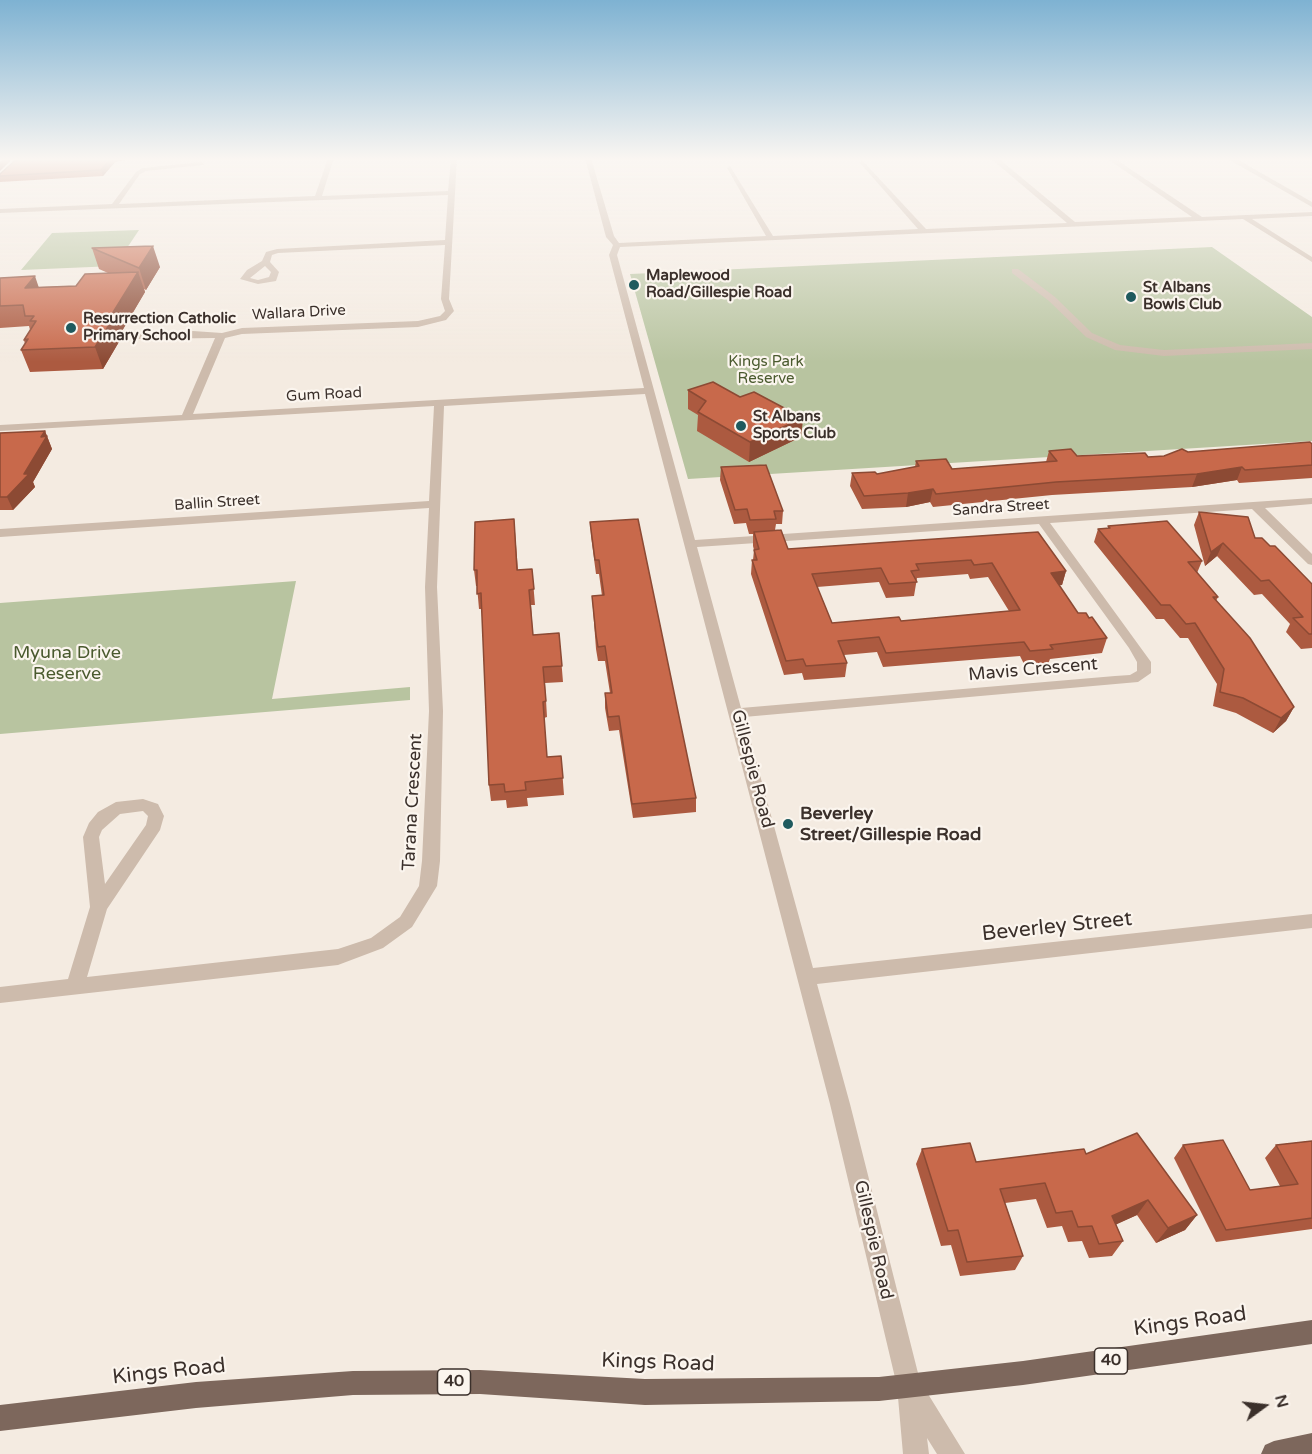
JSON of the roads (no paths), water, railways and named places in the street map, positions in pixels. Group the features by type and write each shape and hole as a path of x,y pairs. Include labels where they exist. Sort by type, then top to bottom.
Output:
{"main road":[{"name":"Kings Road","path":"0,1418 195,1395 353,1383 480,1382 657,1392 814,1392 909,1386 1023,1373 1312,1332"},
{"path":"1274,1454 1312,1446"}],"street":[{"path":"266,262 269,254 286,250 448,242 450,226"},
{"name":"Gillespie Road","path":"607,226 610,237 617,245 613,255 807,977 909,1386 916,1454"},
{"path":"764,226 771,238"},
{"path":"919,226 924,231"},
{"path":"617,245 1034,226"},
{"path":"1258,226 1312,260"},
{"name":"Wallara Drive","path":"138,336 201,334 222,336 242,331 426,323 443,318 449,313 445,299 448,242"},
{"path":"1015,271 1052,299 1089,335 1119,348 1164,353 1312,346"},
{"path":"186,418 222,336"},
{"name":"Gum Road","path":"0,428 650,391"},
{"name":"Tarana Crescent","path":"0,995 338,957 377,943 406,922 415,910 428,886 431,861 436,711 431,595 439,403"},
{"name":"Sandra Street","path":"691,544 1312,501"},
{"name":"Ballin Street","path":"0,533 436,504"},
{"path":"1255,505 1312,561"},
{"name":"Mavis Crescent","path":"737,713 1115,681 1133,679 1144,673 1144,662 1135,647 1042,520"},
{"path":"75,987 99,907 154,826 156,816 152,808 143,805 117,808 104,816 95,827 91,837 99,907"},
{"name":"Beverley Street","path":"807,977 1312,921"},
{"name":"Gillespie Road","path":"909,1386 952,1454"}],"place":[{"name":"Maplewood Road/Gillespie Road","path":"634,285"},
{"name":"St Albans Bowls Club","path":"1131,297"},
{"name":"Resurrection Catholic Primary School","path":"71,328"},
{"name":"St Albans Sports Club","path":"741,426"},
{"name":"Beverley Street/Gillespie Road","path":"788,824"}],"park label":[{"name":"Kings Park Reserve","path":"766,370"},
{"name":"Myuna Drive Reserve","path":"67,663"}]}
